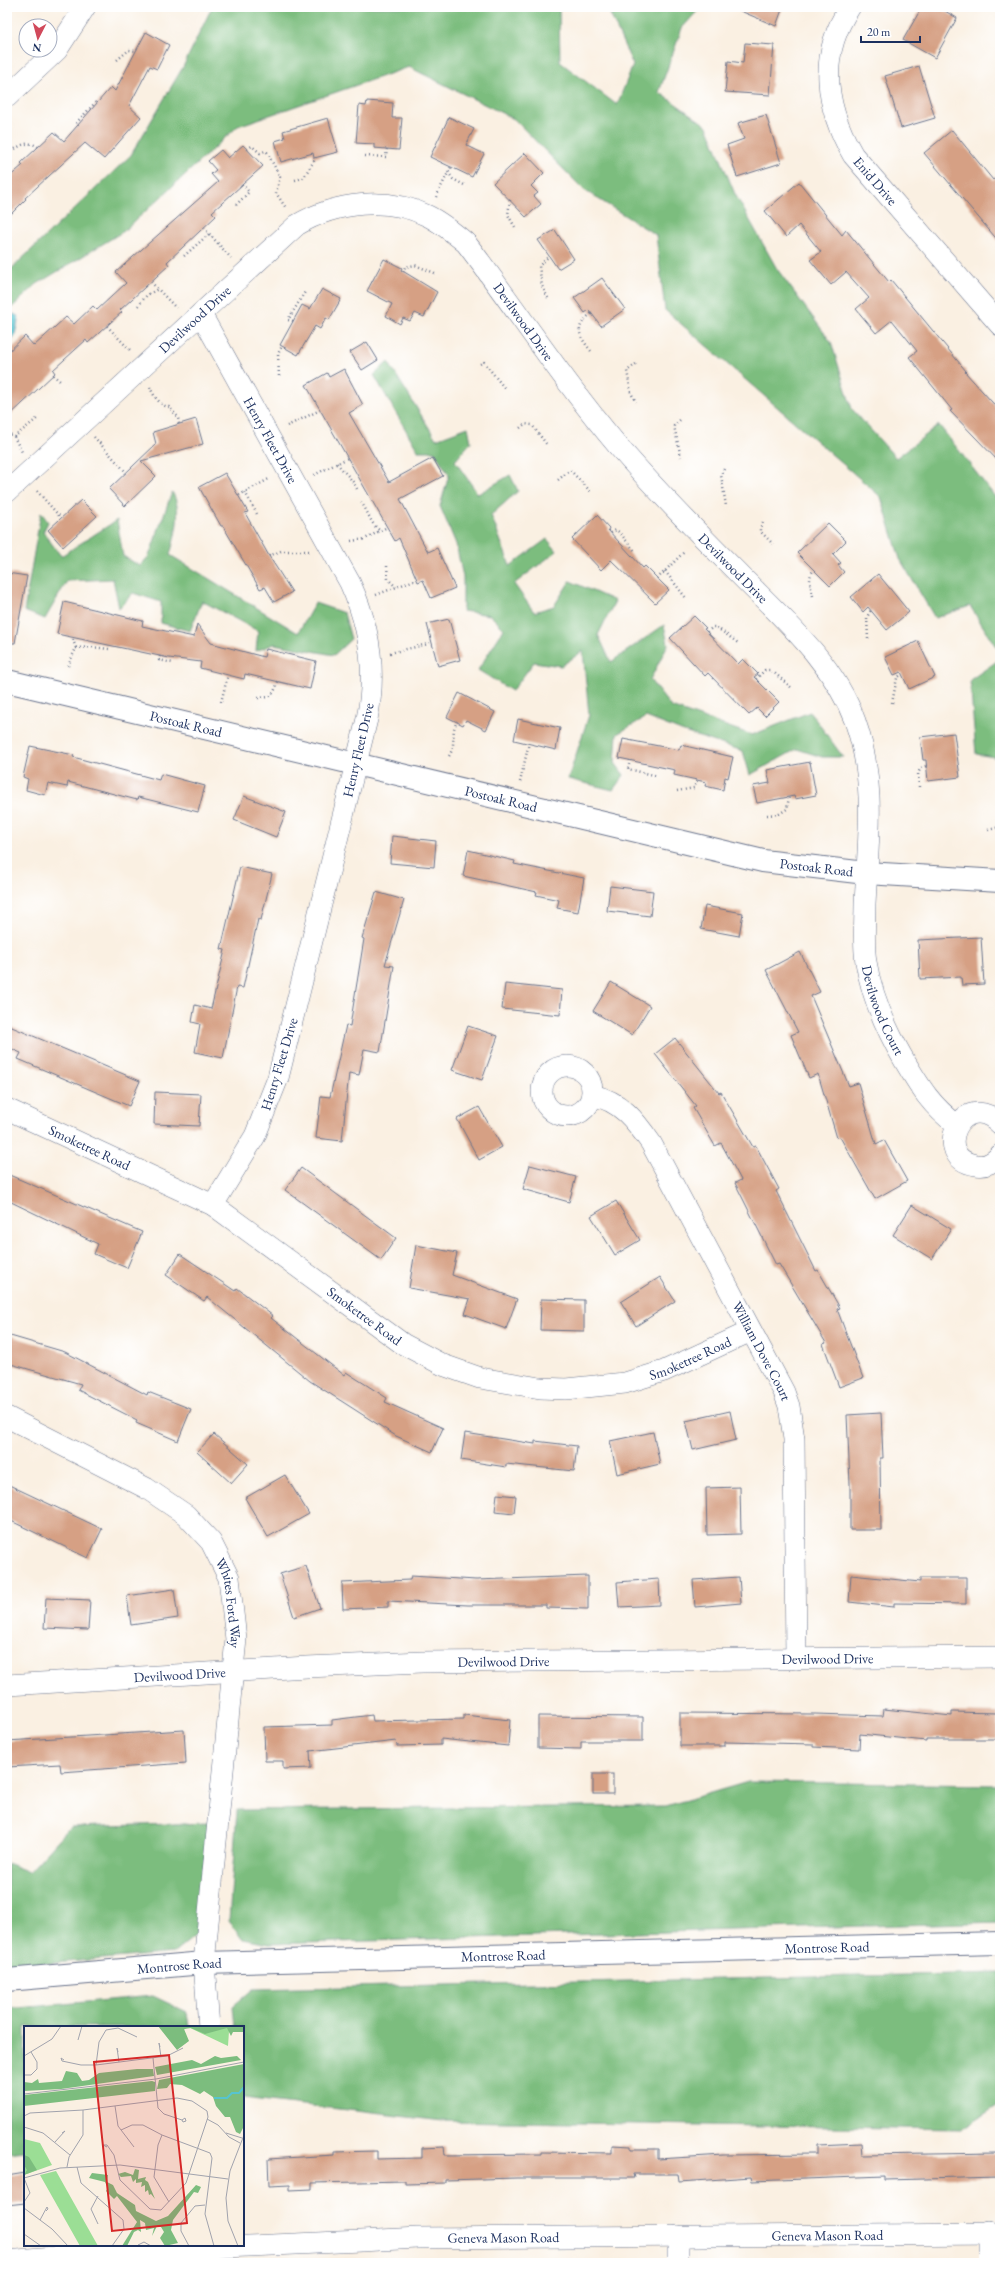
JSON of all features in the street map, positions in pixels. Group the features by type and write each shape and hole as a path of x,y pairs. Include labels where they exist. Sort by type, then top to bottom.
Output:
{"street":[{"path":"7,97 57,50 85,7"},
{"name":"Enid Drive","path":"850,7 836,34 831,52 831,105 840,132 853,155 1000,326"},
{"name":"Devilwood Drive","path":"7,492 298,225 314,215 330,210 366,204 387,205 427,216 446,226 466,243 566,381 619,446 679,513 805,641 832,675 854,720 867,768 870,808 866,873"},
{"name":"Henry Fleet Drive","path":"196,318 268,435 330,546 359,602 365,620 372,657 370,704 278,1078 255,1136 213,1205"},
{"name":"Postoak Road","path":"7,681 763,861 866,873 1000,881"},
{"name":"Devilwood Court","path":"866,873 864,936 866,961 878,1010 895,1045 926,1096 940,1112 957,1125"},
{"name":"William Dove Court","path":"592,1095 605,1098 619,1105 635,1119 651,1143 784,1392 792,1422 794,1456 796,1659"},
{"name":"Smoketree Road","path":"7,1109 213,1205 403,1344 442,1365 480,1378 540,1388 588,1388 625,1383 664,1371 751,1331"},
{"path":"1000,1124 994,1118 978,1113 963,1119 957,1125 953,1140 954,1148 964,1161 980,1166 992,1162 1000,1155"},
{"name":"Whites Ford Way","path":"7,1417 146,1488 186,1514 211,1542 229,1578 236,1639 204,1963 209,2026"},
{"name":"Devilwood Drive","path":"7,1685 232,1673 307,1667 422,1662 1000,1657"},
{"name":"Montrose Road","path":"7,1980 204,1963 1000,1943"},
{"path":"989,2263 995,2234"},
{"name":"Geneva Mason Road","path":"244,2245 332,2243 417,2238 995,2234"},
{"path":"678,2236 678,2263"},
{"name":"Geneva Mason Road","path":"7,2261 107,2258 217,2246"}],"path":[{"path":"7,27 10,24"},
{"path":"117,60 129,50 136,51"},
{"path":"76,124 96,102 97,103"},
{"path":"15,149 26,143 34,144 38,147"},
{"path":"246,149 252,146 260,153 267,152 280,177 276,192 278,197 298,225"},
{"path":"365,156 386,157 387,149"},
{"path":"295,180 303,178 316,158"},
{"path":"427,216 451,167"},
{"path":"448,172 453,179 466,186"},
{"path":"236,205 249,192 243,185"},
{"path":"510,200 508,215 515,228"},
{"path":"204,228 245,273"},
{"path":"184,256 209,234"},
{"path":"548,298 542,286 539,266 549,256"},
{"path":"403,272 406,267 415,265 437,274"},
{"path":"151,282 196,318"},
{"path":"138,306 147,295 158,289"},
{"path":"293,321 288,320 305,292"},
{"path":"591,351 581,339 579,332 580,325 592,313"},
{"path":"107,326 143,367 158,401 173,411 178,417 179,424"},
{"path":"279,376 278,354 282,346"},
{"path":"480,364 484,362 505,389"},
{"path":"636,364 627,371 627,377 636,402"},
{"path":"53,375 61,382"},
{"path":"268,435 320,410"},
{"path":"14,437 38,418"},
{"path":"680,420 674,426 681,457"},
{"path":"81,423 126,472"},
{"path":"520,428 525,424 532,425 547,445"},
{"path":"7,432 14,437 29,471 61,518"},
{"path":"239,494 337,463 348,458"},
{"path":"337,463 353,480 356,489"},
{"path":"724,469 720,475 726,506"},
{"path":"558,480 570,470 592,493"},
{"path":"245,492 258,516"},
{"path":"361,502 367,510 372,522 379,530"},
{"path":"764,522 761,525 760,531 773,544"},
{"path":"269,556 281,551 312,551 365,539 387,527"},
{"path":"611,533 616,530 619,532 635,551"},
{"path":"657,579 684,552"},
{"path":"387,566 388,579 396,587"},
{"path":"813,596 810,577 814,570"},
{"path":"665,571 686,598"},
{"path":"359,602 416,579"},
{"path":"868,639 866,617 871,610"},
{"path":"707,632 713,626 716,627 738,643"},
{"path":"68,666 76,648 72,637"},
{"path":"372,657 432,643"},
{"path":"76,648 91,647 109,649"},
{"path":"160,656 159,660 173,663"},
{"path":"756,679 765,670 771,670 793,689"},
{"path":"892,702 897,678 902,674"},
{"path":"221,702 228,675"},
{"path":"258,698 269,697 274,692 278,682"},
{"path":"449,756 454,748 453,733 457,722"},
{"path":"516,802 529,743"},
{"path":"630,760 628,769 658,776"},
{"path":"919,786 918,773 921,768 926,766"},
{"path":"677,791 694,788 697,780"},
{"path":"767,815 780,814 787,809 789,796"},
{"path":"988,830 1000,827"}],"green space":[{"path":"212,7 559,7 560,62 617,105 633,65 607,7 701,7 682,28 659,92 707,126 735,194 777,269 831,342 852,409 896,458 939,425 1000,503 1000,584 998,586 1000,590 1000,653 970,606 935,618 900,559 881,497 665,310 656,235 584,190 514,119 409,67 238,126 124,231 37,284 7,312 7,273 131,155 183,67"},
{"path":"388,362 436,439 468,427 471,442 455,461 478,494 510,475 518,491 491,515 510,566 547,539 557,551 514,584 534,612 554,606 570,581 615,601 598,635 611,662 664,625 668,644 650,680 671,707 752,735 810,712 843,757 822,757 797,749 750,775 743,751 684,732 646,717 617,734 615,763 624,775 613,790 568,779 589,715 583,651 561,666 534,662 512,691 478,670 504,629 490,615 463,611 463,577 456,544 440,506 449,475 434,451 418,451 374,375"},
{"path":"172,492 177,506 178,515 176,532 170,555 298,633 315,603 344,613 351,639 334,655 274,644 256,651 258,631 202,601 190,631 161,623 161,602 133,593 119,608 113,579 67,581 45,619 24,611 41,512 48,522 43,532 61,556 117,520 123,556 140,566 149,556"},
{"path":"1000,659 1000,758 976,754 970,680"},
{"path":"748,1782 1000,1785 1000,1922 269,1944 243,1939 229,1921 237,1810 666,1806"},
{"path":"209,1823 196,1935 174,1953 7,1967 7,1863 29,1872 70,1827"},
{"path":"1000,1973 1000,2104 961,2129 443,2121 244,2098 244,2026 235,2026 233,2006 253,1989"},
{"path":"153,1996 187,2012 189,2026 24,2026 24,2151 7,2153 7,2009"}],"water":[{"path":"14,314 19,317 14,338 8,340 7,316"}],"building":[{"path":"731,7 783,7 776,26"},
{"path":"922,7 938,7 957,18 935,58 903,40"},
{"path":"146,32 169,45 157,69 150,66 129,106 141,117 104,159 85,143 25,198 26,199 7,218 7,179 23,165 21,163 54,132 64,141 111,87 115,91"},
{"path":"745,43 774,45 770,95 725,92 728,61 743,63"},
{"path":"919,66 935,118 901,128 885,76"},
{"path":"367,101 393,103 392,118 402,118 399,150 374,148 374,144 356,143 359,105 366,106"},
{"path":"766,115 781,163 737,177 727,145 744,139 738,123"},
{"path":"449,117 474,129 466,145 484,154 472,177 430,157"},
{"path":"328,118 338,152 314,158 313,153 281,162 275,141 285,138 283,131"},
{"path":"952,130 993,180 1000,174 1000,243 924,153"},
{"path":"243,145 263,166 212,212 216,216 167,262 169,265 120,310 122,312 88,343 86,340 53,370 55,373 7,418 7,353 25,336 34,346 66,317 74,324 93,306 97,310 126,283 116,272 218,182 211,174 216,170 208,161 221,150 228,158"},
{"path":"525,153 544,173 531,186 538,193 534,196 541,204 526,217 493,183"},
{"path":"799,182 842,235 846,230 889,282 891,280 966,371 965,372 1000,411 1000,463 950,411 952,410 909,357 917,351 892,320 876,333 856,309 869,298 846,272 831,285 810,260 821,252 799,225 786,237 765,211"},
{"path":"555,230 574,259 558,269 538,240"},
{"path":"384,259 402,268 401,270 437,292 424,317 415,313 410,321 403,318 400,324 386,316 392,304 367,291"},
{"path":"602,278 625,309 601,326 589,310 585,313 574,298"},
{"path":"322,289 341,299 329,320 326,318 320,329 315,326 298,355 280,345 302,305 310,309"},
{"path":"367,342 378,360 362,370 350,352"},
{"path":"344,369 363,405 349,413 389,482 433,458 443,476 400,499 428,552 437,548 455,588 431,598 423,580 418,582 399,538 395,541 306,385 327,373 329,377"},
{"path":"196,419 203,444 141,461 156,476 125,506 109,489 156,444 153,432"},
{"path":"225,473 248,512 245,513 269,556 292,592 274,602 265,587 260,589 199,487"},
{"path":"81,500 97,516 63,547 48,530"},
{"path":"597,515 609,528 608,530 643,568 645,566 669,590 655,603 611,560 601,570 572,539"},
{"path":"828,523 846,541 833,554 841,563 838,565 844,572 830,586 797,553"},
{"path":"7,573 27,576 15,643 7,643"},
{"path":"878,574 909,612 887,630 868,607 863,612 851,597"},
{"path":"64,602 143,621 142,626 194,637 197,624 211,643 264,657 266,649 316,661 310,689 245,674 244,679 200,668 201,662 169,658 57,634"},
{"path":"694,616 706,628 704,629 738,664 743,659 758,674 754,677 779,702 765,716 757,708 749,715 708,673 705,676 670,638"},
{"path":"449,619 460,660 438,666 427,624"},
{"path":"918,641 935,677 909,689 901,672 894,675 885,657"},
{"path":"459,693 495,712 486,730 466,720 463,725 447,717"},
{"path":"518,719 560,728 556,750 514,740"},
{"path":"954,733 960,777 928,781 926,760 923,760 920,737"},
{"path":"623,739 679,750 681,745 733,757 728,778 725,777 723,790 705,786 706,782 674,775 675,770 619,758"},
{"path":"30,746 74,755 73,757 159,780 161,774 205,786 198,812 138,797 137,800 68,782 67,787 48,783 45,795 26,790 28,779 23,777"},
{"path":"810,762 816,795 795,799 794,796 757,803 753,786 770,783 767,770"},
{"path":"244,796 286,812 276,837 234,820"},
{"path":"392,836 436,841 434,867 390,863"},
{"path":"468,850 515,861 514,864 584,878 578,912 557,908 559,900 536,895 537,892 463,876"},
{"path":"240,867 272,874 261,920 258,919 243,988 237,987 223,1058 195,1052 200,1024 192,1022 195,1005 211,1009 225,950 221,949"},
{"path":"610,886 653,891 650,916 607,911"},
{"path":"376,892 404,900 385,965 394,966 380,1052 364,1049 359,1075 349,1073 342,1141 316,1138 321,1096 330,1097 346,1025 350,1026 364,939 362,938"},
{"path":"705,906 743,913 739,936 701,929"},
{"path":"981,937 984,984 962,985 961,977 920,979 918,940"},
{"path":"800,952 820,992 811,996 849,1086 858,1083 876,1144 884,1140 907,1181 875,1199 840,1137 837,1138 818,1074 809,1078 791,1035 798,1032 766,970"},
{"path":"611,982 650,1006 632,1035 593,1011"},
{"path":"505,984 562,990 560,1015 502,1009"},
{"path":"7,1025 140,1081 129,1106 18,1059 21,1053 7,1047"},
{"path":"468,1026 498,1036 482,1080 452,1070"},
{"path":"675,1038 719,1093 721,1092 753,1147 756,1146 779,1189 776,1191 816,1271 818,1270 840,1308 837,1309 863,1378 839,1387 823,1344 826,1343 779,1264 776,1265 735,1183 741,1180 721,1143 715,1146 693,1108 696,1106 655,1054"},
{"path":"155,1092 201,1094 199,1126 154,1124"},
{"path":"479,1107 502,1147 479,1160 457,1119"},
{"path":"530,1165 576,1177 569,1202 523,1189"},
{"path":"301,1168 396,1238 381,1260 285,1190"},
{"path":"7,1174 142,1232 127,1268 94,1254 98,1244 7,1200"},
{"path":"616,1201 640,1240 615,1255 591,1216"},
{"path":"912,1205 951,1229 932,1259 893,1235"},
{"path":"416,1245 457,1253 452,1275 517,1299 506,1329 465,1314 470,1299 409,1288"},
{"path":"180,1254 235,1291 237,1288 273,1316 271,1318 344,1375 346,1372 387,1398 385,1402 443,1428 432,1452 396,1436 310,1381 207,1297 204,1301 166,1275"},
{"path":"660,1277 675,1301 636,1326 621,1302"},
{"path":"541,1299 584,1300 584,1331 540,1330"},
{"path":"7,1335 65,1352 147,1395 148,1392 191,1409 178,1441 136,1423 137,1420 78,1390 81,1384 7,1363"},
{"path":"730,1411 736,1440 693,1450 686,1421"},
{"path":"881,1413 883,1458 880,1458 881,1530 850,1530 847,1415"},
{"path":"653,1432 660,1464 617,1474 610,1441"},
{"path":"465,1433 535,1444 535,1441 577,1446 574,1471 506,1464 506,1467 461,1460"},
{"path":"214,1434 248,1464 231,1483 197,1452"},
{"path":"285,1475 309,1514 268,1537 245,1498"},
{"path":"7,1484 102,1529 88,1558 7,1519"},
{"path":"740,1487 741,1534 707,1535 706,1488"},
{"path":"497,1494 516,1496 514,1513 495,1511"},
{"path":"306,1566 320,1608 294,1617 280,1574"},
{"path":"851,1575 920,1582 920,1578 966,1578 966,1604 894,1603 894,1607 849,1602"},
{"path":"411,1576 476,1580 588,1576 588,1609 546,1608 546,1605 468,1605 388,1601 388,1607 343,1609 342,1583 410,1580"},
{"path":"739,1577 741,1603 695,1607 693,1580"},
{"path":"659,1579 660,1605 619,1607 617,1582"},
{"path":"174,1589 178,1618 131,1625 127,1596"},
{"path":"46,1598 90,1600 88,1630 44,1628"},
{"path":"884,1709 952,1716 952,1712 998,1713 997,1739 926,1739 926,1741 860,1734 859,1749 813,1747 813,1744 725,1742 725,1746 680,1746 680,1713 883,1716"},
{"path":"372,1715 373,1721 464,1719 464,1715 510,1720 508,1746 441,1739 441,1745 397,1746 396,1741 310,1751 311,1768 283,1769 283,1761 265,1761 264,1727 332,1725 332,1720"},
{"path":"538,1716 643,1717 643,1741 581,1741 581,1749 538,1748"},
{"path":"184,1730 186,1763 61,1772 60,1764 7,1767 7,1741"},
{"path":"593,1774 613,1774 613,1794 593,1794"},
{"path":"861,2143 862,2155 998,2153 999,2177 885,2180 885,2176 752,2181 751,2177 679,2182 678,2174 633,2174 634,2178 517,2178 445,2180 445,2183 405,2184 405,2181 312,2183 312,2189 290,2190 290,2185 269,2186 268,2159 334,2155 334,2152 377,2151 377,2159 422,2158 422,2148 444,2147 445,2155 541,2154 541,2152 612,2153 612,2145 631,2146 631,2149 658,2149 658,2159 724,2155 817,2154 817,2145"},
{"path":"24,2173 24,2203 7,2205 7,2176"}]}
